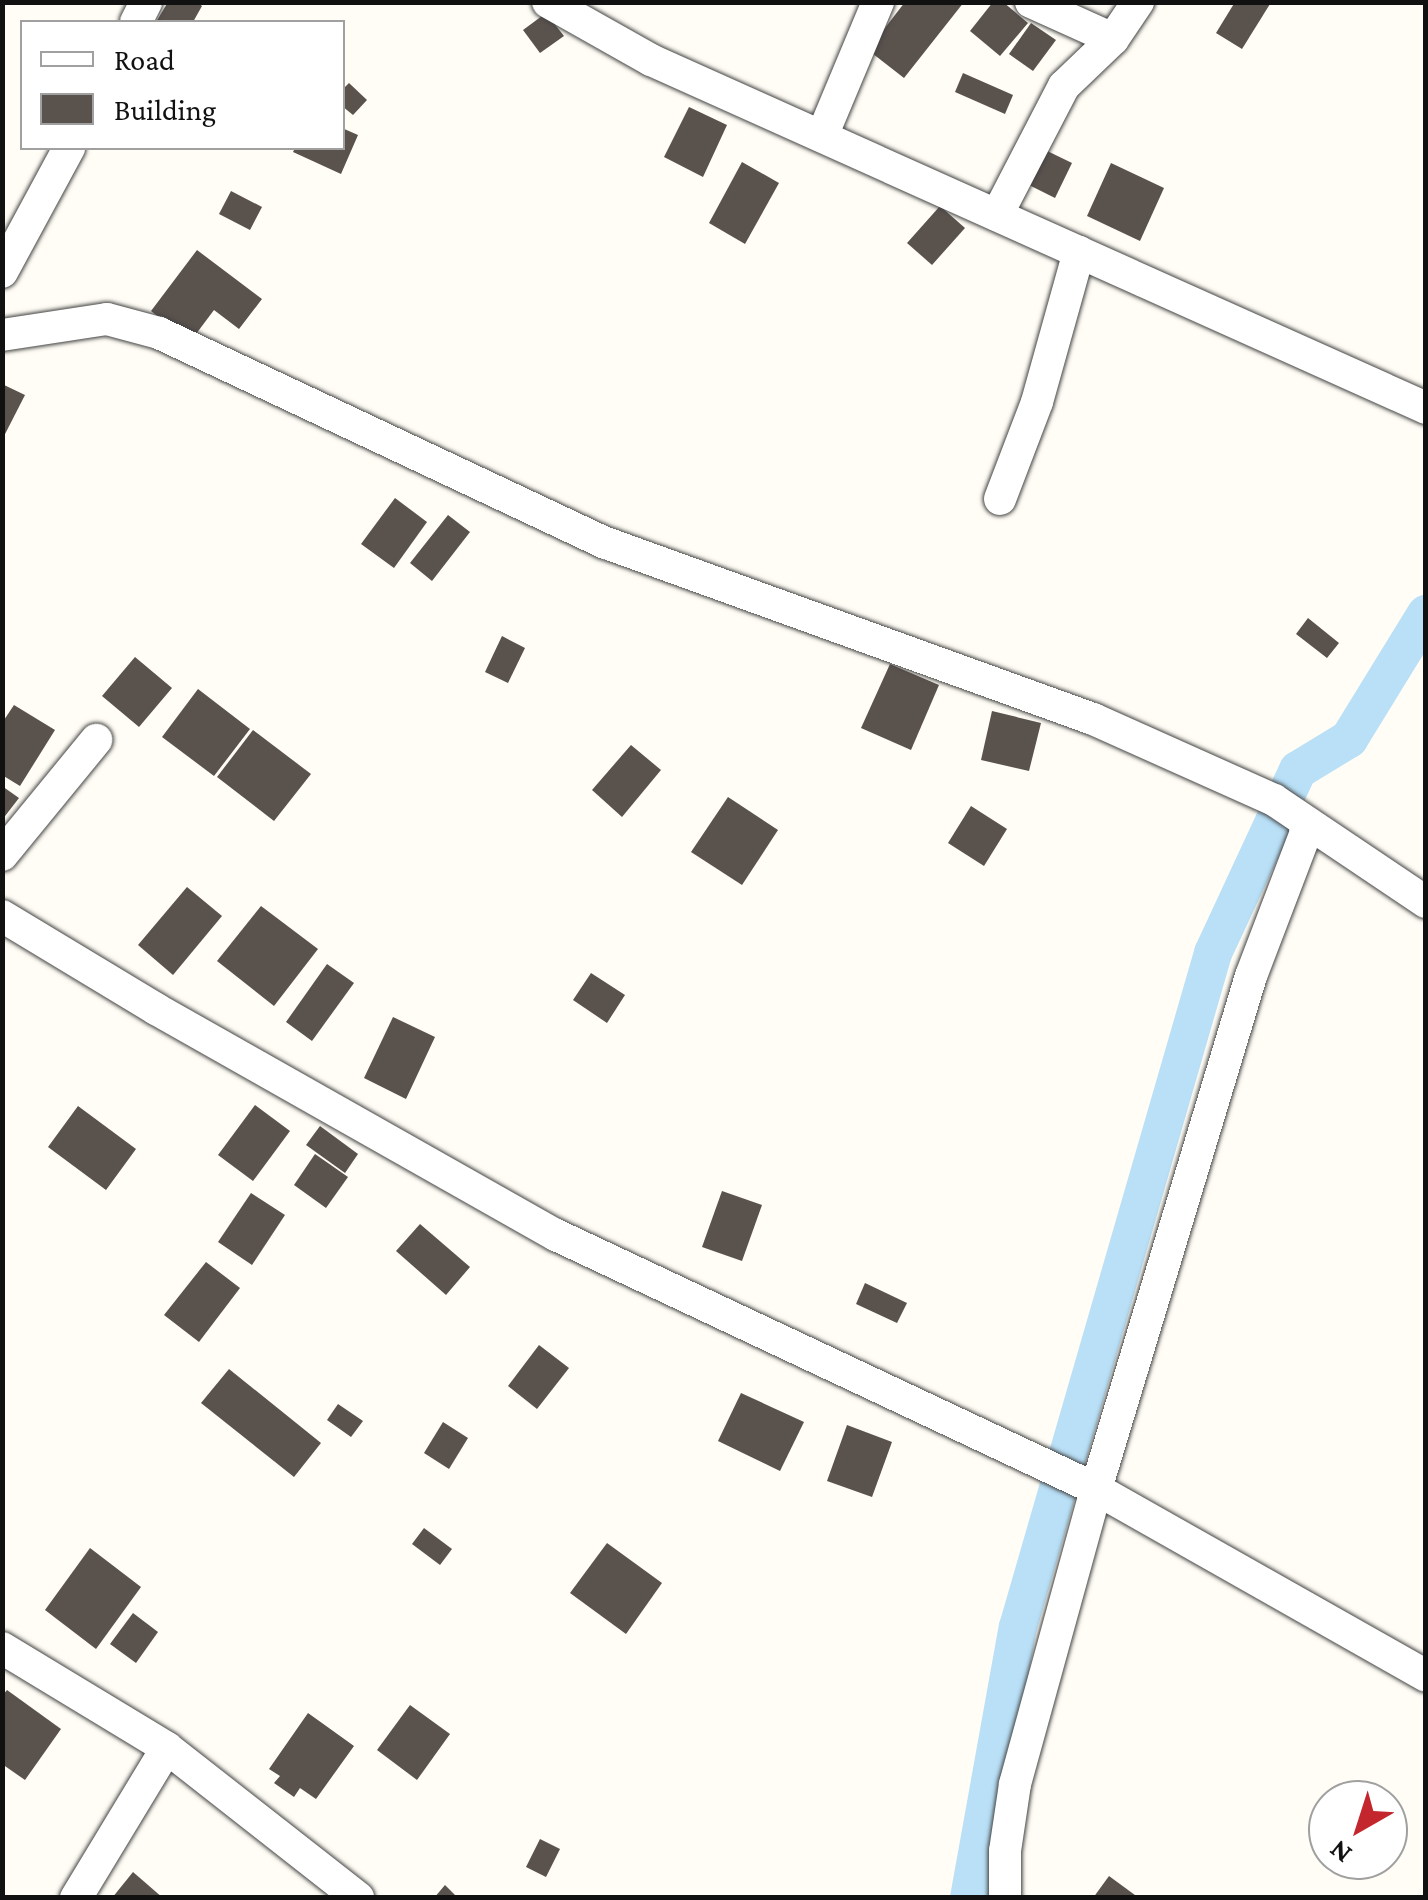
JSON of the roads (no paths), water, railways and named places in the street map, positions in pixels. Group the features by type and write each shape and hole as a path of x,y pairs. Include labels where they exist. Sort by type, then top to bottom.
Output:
{"street":[{"path":"548,2 651,60 1426,408"},
{"path":"822,136 878,2"},
{"path":"1031,2 1112,39"},
{"path":"997,215 1064,86 1112,39 1138,2"},
{"path":"2,272 68,150"},
{"path":"1000,499 1037,402 1079,252"},
{"path":"2,335 107,319 159,333 606,543 1093,718 1274,800 1308,838 1426,902"},
{"path":"2,855 96,740"},
{"path":"1005,1898 1005,1851 1015,1784 1088,1485 1251,976 1308,838"},
{"path":"2,916 173,1019 556,1234 1088,1485 1426,1676"},
{"path":"2,1648 167,1748 358,1898"},
{"path":"76,1898 167,1748"}],"waterway":[{"path":"969,1898 1018,1627 1213,953 1298,770 1349,739 1426,614"}]}
